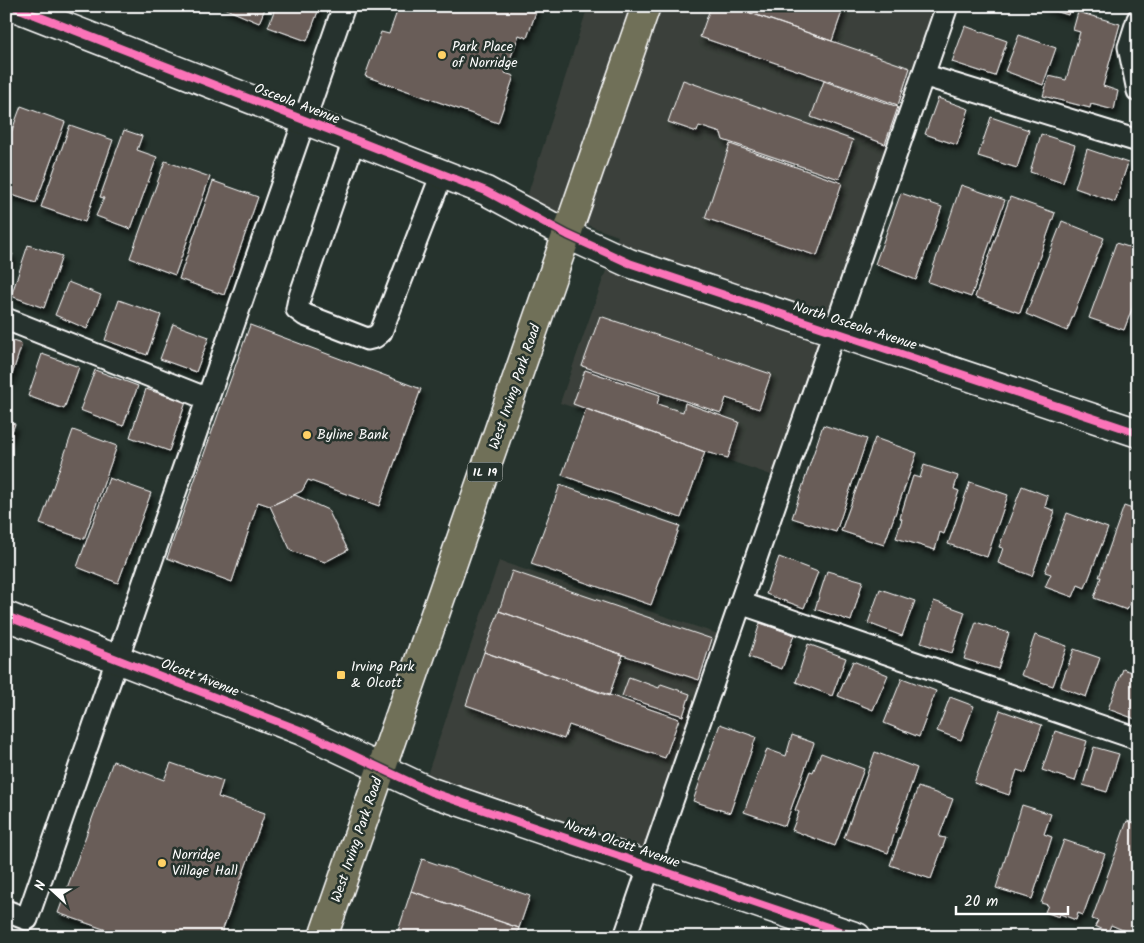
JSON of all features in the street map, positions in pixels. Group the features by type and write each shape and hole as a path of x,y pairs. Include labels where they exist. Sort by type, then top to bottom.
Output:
{"main road":[{"name":"West Irving Park Road","path":"323,937 646,6"}],"street":[{"name":"Osceola Avenue","path":"12,6 486,191 568,235"},
{"name":"North Osceola Avenue","path":"568,235 629,263 1138,433"},
{"name":"Olcott Avenue","path":"6,616 302,731 382,768"},
{"name":"North Olcott Avenue","path":"382,768 431,792 858,937"}],"lane":[{"path":"6,911 27,919 344,6"},
{"path":"625,937 947,6"},
{"path":"1138,19 1129,47 1138,91"},
{"path":"923,75 1138,141"},
{"path":"354,140 299,299 298,309 304,315 367,339 375,338 381,332 442,174"},
{"path":"6,319 208,399"},
{"path":"740,603 1138,738"}],"shaded area":[{"path":"588,6 946,6 777,477 560,403 618,236 525,203"},
{"path":"499,561 724,636 649,860 424,784"}],"building":[{"path":"219,6 266,6 259,23"},
{"path":"276,6 320,6 307,41 268,27"},
{"name":"Park Place of Norridge","path":"399,6 538,6 527,38 519,35 505,73 514,76 498,123 365,76 381,32 389,34"},
{"path":"711,6 730,6 910,68 898,105 700,37"},
{"path":"730,6 844,6 832,41"},
{"path":"1040,6 1071,6 1068,15"},
{"path":"1078,12 1120,24 1103,86 1118,91 1114,110 1091,104 1090,108 1043,96 1049,76 1066,80 1080,32 1073,30"},
{"path":"965,26 1007,41 995,76 952,62"},
{"path":"1019,35 1056,48 1043,85 1005,71"},
{"path":"683,80 853,140 839,179 723,140 721,133 699,126 697,132 668,122"},
{"path":"824,81 898,107 885,144 811,117"},
{"path":"938,98 969,109 957,145 925,134"},
{"path":"21,106 65,122 36,203 6,193 6,146"},
{"path":"991,117 1029,130 1017,168 978,156"},
{"path":"70,125 113,140 85,222 41,207"},
{"path":"124,130 142,136 137,150 157,157 131,229 96,216 104,198 100,197"},
{"path":"1041,134 1075,145 1063,183 1030,172"},
{"path":"730,144 842,183 817,256 705,218"},
{"path":"1087,149 1128,163 1115,202 1075,188"},
{"path":"165,161 210,177 175,275 130,258"},
{"path":"213,181 258,197 224,295 179,279"},
{"path":"961,185 1005,200 971,297 928,282"},
{"path":"901,193 942,207 916,280 875,264"},
{"path":"1010,197 1055,213 1020,313 975,297"},
{"path":"1062,221 1104,238 1067,331 1026,314"},
{"path":"1116,243 1138,250 1138,293 1124,330 1089,318"},
{"path":"28,245 62,256 44,308 11,296"},
{"path":"6,251 13,254 6,271"},
{"path":"68,282 101,295 87,329 55,315"},
{"path":"119,300 161,315 147,355 105,340"},
{"path":"600,316 771,374 759,409 726,398 721,413 582,366"},
{"path":"173,324 209,337 196,372 160,359"},
{"name":"Byline Bank","path":"250,325 421,389 379,506 308,480 302,491 270,506 258,502 232,582 167,558"},
{"path":"6,339 22,344 10,381 6,380"},
{"path":"42,354 79,367 64,409 28,396"},
{"path":"95,370 138,386 123,426 80,410"},
{"path":"585,370 660,395 657,404 683,412 685,403 739,422 728,458 705,452 573,404"},
{"path":"146,389 186,402 169,451 130,437"},
{"path":"586,409 705,452 681,518 562,475"},
{"path":"6,421 15,424 6,447"},
{"path":"823,425 867,439 836,532 792,518"},
{"path":"73,430 117,446 84,539 40,524"},
{"path":"875,438 917,453 884,545 841,531"},
{"path":"924,465 958,476 954,489 959,491 944,534 940,532 935,550 896,538 913,476 920,478"},
{"path":"109,478 151,493 118,583 77,567"},
{"path":"970,482 1008,495 987,557 948,544"},
{"path":"560,485 680,526 651,605 531,564"},
{"path":"1022,486 1048,496 1045,507 1055,511 1032,576 998,563 1003,548 999,547"},
{"path":"295,495 328,510 348,550 325,562 291,551 270,506"},
{"path":"1124,506 1138,511 1138,580 1127,610 1094,598 1101,577 1099,577"},
{"path":"1067,513 1108,528 1085,588 1078,585 1073,597 1045,587 1051,574 1045,572"},
{"path":"779,557 818,572 804,608 766,594"},
{"path":"512,571 712,639 699,680 499,611"},
{"path":"827,571 863,581 851,621 815,609"},
{"path":"880,589 915,601 902,636 868,623"},
{"path":"934,601 965,612 952,653 921,643"},
{"path":"499,611 623,655 609,696 484,652"},
{"path":"976,622 1009,633 998,669 964,659"},
{"path":"760,623 794,635 782,669 749,657"},
{"path":"1035,635 1067,646 1053,686 1021,675"},
{"path":"808,644 846,658 832,696 796,682"},
{"path":"1074,649 1100,658 1086,697 1060,687"},
{"path":"484,652 679,719 665,758 569,725 564,739 466,705"},
{"path":"853,661 888,675 873,710 838,696"},
{"path":"1123,669 1138,674 1138,720 1108,709"},
{"path":"629,677 659,688 661,684 690,694 683,716 622,696"},
{"path":"902,678 936,691 919,737 884,723"},
{"path":"950,697 974,706 961,740 937,731"},
{"path":"1000,710 1042,725 1026,773 1017,770 1009,795 974,783"},
{"path":"720,724 756,737 730,813 693,801"},
{"path":"1055,731 1087,741 1075,781 1042,770"},
{"path":"792,735 814,743 785,826 744,812 767,749 786,756"},
{"path":"1094,747 1119,754 1107,792 1083,785"},
{"path":"875,752 917,768 888,853 844,838"},
{"path":"821,753 864,769 835,846 792,830 799,812 795,810 810,771 813,772"},
{"name":"Norridge Village Hall","path":"113,761 164,780 171,763 223,781 218,797 265,813 220,937 126,937 58,913"},
{"path":"918,787 953,799 939,837 946,838 931,879 890,865"},
{"path":"1022,805 1051,814 1044,834 1052,837 1032,899 996,888"},
{"path":"1127,821 1138,824 1138,918 1132,934 1111,925 1108,932 1095,926 1098,921 1092,919"},
{"path":"1064,840 1105,854 1083,915 1078,913 1076,920 1060,914 1059,917 1045,912 1048,905 1041,903"},
{"path":"422,859 530,896 519,928 411,891"},
{"path":"411,891 519,928 516,937 405,937 397,934"}],"cycle path":[{"path":"12,6 486,191 568,235 629,263 1138,433"},
{"path":"6,616 302,731 431,792 857,937"}],"place":[{"name":"Park Place of Norridge","path":"442,55"},
{"name":"Byline Bank","path":"307,435"},
{"name":"Irving Park & Olcott","path":"341,675"},
{"name":"Norridge Village Hall","path":"162,863"}]}
